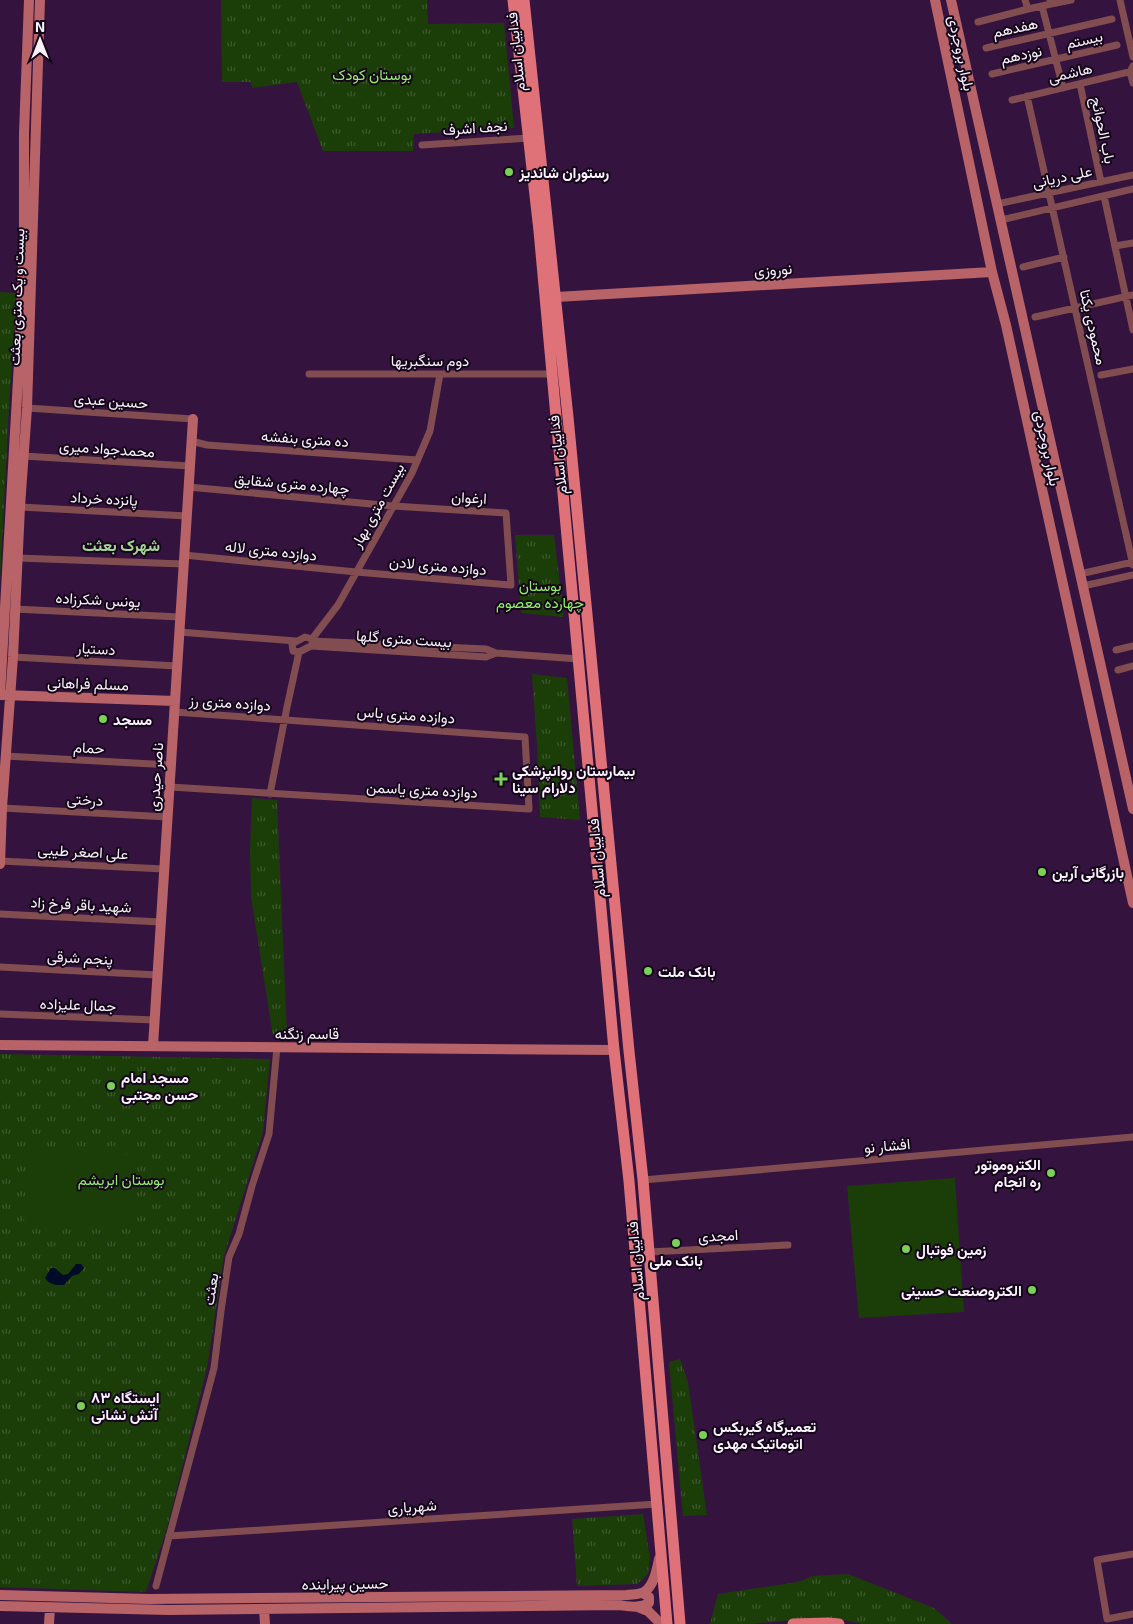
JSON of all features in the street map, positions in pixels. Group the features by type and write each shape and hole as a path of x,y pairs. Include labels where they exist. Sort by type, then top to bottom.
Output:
{"main road":[{"name":"بیست و یک متری بعثت","path":"0,862 5,756 3,695 24,245 24,133 29,0"},
{"name":"بیست و یک متری بعثت","path":"3,695 13,657 14,609 27,408 40,0"},
{"name":"فداییان اسلام","path":"513,0 539,231 614,1050 629,1181 667,1624"},
{"name":"فداییان اسلام","path":"524,0 556,296 643,1180 680,1624"},
{"name":"بلوار بروجردی","path":"935,0 992,272 1012,354 1133,903"},
{"name":"بلوار بروجردی","path":"951,0 1133,809"},
{"name":"نوروزی","path":"556,296 992,272"},
{"name":"ناصر حیدری","path":"153,1046 193,419"},
{"name":"مسلم فراهانی","path":"3,695 175,701"},
{"name":"قاسم زنگنه","path":"0,1045 614,1050"},
{"path":"638,1607 649,1603 649,1597 643,1593 650,1586 657,1570 661,1550"},
{"name":"حسین پیراینده","path":"0,1595 159,1599 627,1595 643,1593"},
{"name":"حسین پیراینده","path":"0,1606 169,1610 618,1605 638,1607"},
{"path":"638,1607 648,1611 661,1624"},
{"path":"49,1624 50,1608"},
{"path":"264,1609 265,1624"},
{"path":"793,1624 839,1624"}],"street":[{"path":"1025,0 1028,10"},
{"path":"978,22 1028,10 1051,2 1071,0"},
{"path":"1120,0 1130,29 1133,57"},
{"path":"1042,6 1063,88"},
{"name":"هفدهم","path":"986,48 1112,19"},
{"name":"بیستم","path":"1056,60 1117,46"},
{"name":"نوزدهم","path":"992,74 1056,60"},
{"path":"1132,70 1133,84"},
{"name":"هاشمی","path":"1012,100 1132,70"},
{"name":"باب الحوائج","path":"1080,84 1101,182"},
{"name":"محمودی یکتا","path":"1027,96 1133,563"},
{"name":"نجف اشرف","path":"422,145 529,138"},
{"name":"علی دریانی","path":"997,204 1133,175"},
{"path":"1001,220 1133,189"},
{"path":"1104,196 1115,246 1130,296 1133,330"},
{"path":"1115,246 1133,242"},
{"path":"1023,267 1064,257"},
{"path":"1035,317 1130,296"},
{"path":"1101,376 1133,369"},
{"name":"دوم سنگبریها","path":"309,374 552,374"},
{"name":"بیست متری بهار","path":"312,642 338,605 394,506 417,460 430,431 440,374"},
{"name":"حسین عبدی","path":"27,408 193,419"},
{"name":"ده متری بنفشه","path":"191,441 207,444 417,460"},
{"name":"محمدجواد میری","path":"24,456 190,466"},
{"name":"چهارده متری شقایق","path":"188,487 394,506"},
{"name":"ارغوان","path":"394,506 506,513 509,549"},
{"name":"پانزده خرداد","path":"20,507 186,516"},
{"name":"دوازده متری لادن","path":"356,572 512,585 509,549"},
{"name":"دوازده متری لاله","path":"17,558 184,560 356,572"},
{"path":"1080,574 1133,563"},
{"path":"1083,586 1133,575"},
{"name":"یونس شکرزاده","path":"14,609 180,617"},
{"path":"179,632 296,641"},
{"name":"بیست متری گلها","path":"296,641 305,637 312,642 486,657 496,653 579,659"},
{"path":"296,641 292,644 292,648 293,651 299,652"},
{"path":"170,787 270,794 299,652 312,642"},
{"path":"1116,650 1133,646"},
{"name":"دستیار","path":"13,657 177,666"},
{"path":"1118,670 1133,666"},
{"name":"دوازده متری رز","path":"174,712 284,720"},
{"name":"دوازده متری یاس","path":"284,720 525,737"},
{"name":"دوازده متری یاسمن","path":"270,794 529,809 525,737"},
{"name":"حمام","path":"5,756 171,765"},
{"name":"درختی","path":"2,808 168,817"},
{"name":"علی اصغر طیبی","path":"0,862 164,868"},
{"name":"شهید باقر فرخ زاد","path":"0,914 161,922"},
{"name":"پنجم شرقی","path":"0,968 158,975"},
{"name":"جمال علیزاده","path":"0,1014 155,1020"},
{"name":"بعثت","path":"156,1586 214,1368 229,1257 239,1234 269,1134 277,1047"},
{"name":"افشار نو","path":"643,1180 1133,1137"},
{"name":"امجدی","path":"649,1252 788,1245"},
{"name":"شهریاری","path":"169,1536 657,1504"},
{"path":"1133,1554 1097,1560 1107,1619 1133,1614"}],"green space":[{"name":"بوستان کودک","path":"221,0 427,0 428,24 504,23 514,128 414,134 413,151 323,151 297,82 253,88 250,82 222,82"},
{"path":"0,292 17,293 0,582"},
{"name":"بوستان چهارده معصوم","path":"515,535 554,535 564,617 521,613"},
{"path":"532,674 567,678 580,820 540,817"},
{"path":"252,798 277,800 287,1036 273,1036 251,897"},
{"name":"بوستان ابریشم","path":"0,1054 270,1059 263,1132 224,1256 207,1368 167,1528 146,1592 0,1587"},
{"path":"28,1149 138,1155 134,1227 24,1221"},
{"name":"زمین فوتبال","path":"955,1178 964,1312 859,1318 847,1186"},
{"path":"680,1359 688,1382 707,1515 683,1516 669,1362"},
{"path":"643,1514 650,1558 648,1574 637,1584 577,1586 572,1519"},
{"path":"848,1574 934,1608 952,1624 862,1624 839,1619 817,1618 750,1624 710,1624 718,1594 798,1582 813,1576"}],"water":[{"path":"76,1264 81,1264 84,1268 79,1274 72,1276 64,1285 53,1284 45,1278 51,1268 55,1268 63,1275 68,1274"}],"place":[{"name":"رستوران شاندیز","path":"509,172"},
{"name":"مسجد","path":"103,719"},
{"name":"بیمارستان روانپزشکی دلارام سینا","path":"501,779"},
{"name":"بازرگانی آرین","path":"1042,872"},
{"name":"بانک ملت","path":"648,971"},
{"name":"مسجد امام حسن مجتبی","path":"111,1086"},
{"name":"الکتروموتور ره انجام","path":"1051,1173"},
{"name":"بانک ملی","path":"676,1243"},
{"name":"زمین فوتبال","path":"906,1249"},
{"name":"الکتروصنعت حسینی","path":"1032,1290"},
{"name":"ایستگاه ۸۳ آتش نشانی","path":"81,1406"},
{"name":"تعمیرگاه گیربکس اتوماتیک مهدی","path":"703,1435"}],"district":[{"name":"شهرک بعثت","path":"121,544"}]}
